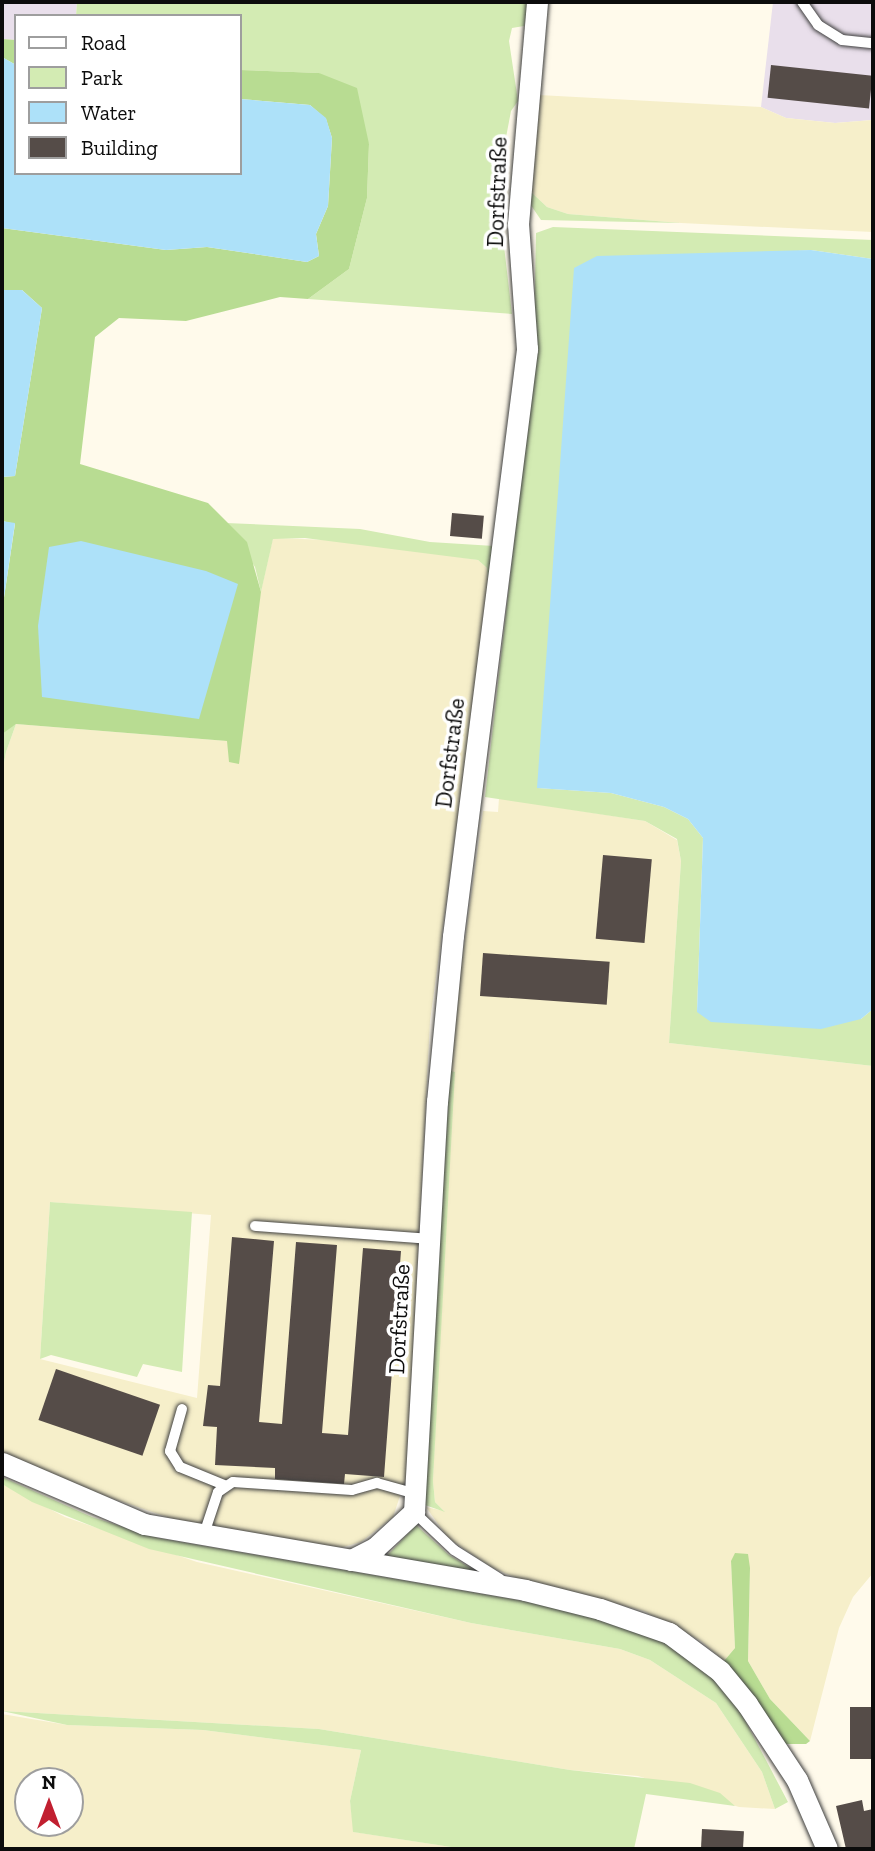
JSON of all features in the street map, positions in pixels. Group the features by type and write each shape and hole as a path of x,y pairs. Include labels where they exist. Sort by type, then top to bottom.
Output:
{"street":[{"name":"Dorfstraße","path":"415,1503 429,1239 453,936 527,349 518,224 537,2"},
{"path":"2,1463 144,1524 203,1537 525,1590 600,1609 669,1633 694,1648 747,1704 797,1780 827,1849"},
{"path":"351,1560 376,1547 415,1503"}],"lane":[{"path":"802,2 818,24 842,40 873,43"},
{"path":"255,1226 429,1239"},
{"path":"182,1409 170,1451 180,1467 224,1485 243,1481 352,1490 377,1483 415,1503 454,1550 525,1590"},
{"path":"203,1537 218,1492 224,1485"}],"shaded area":[{"path":"2,2 77,2 76,14 14,14 14,40 2,39"},
{"path":"773,2 873,2 873,120 835,123 786,118 761,107"},
{"path":"539,95 761,107 786,118 835,123 873,120 873,232 681,223 568,214 547,207 531,192"},
{"path":"273,538 357,541 478,560 487,568 489,589 430,1021 407,1475 393,1517 361,1542 343,1547 316,1547 185,1523 49,1477 2,1452 2,773 6,752 16,724 227,741","holes":["50,1202 211,1215 197,1398 40,1359"]},
{"path":"499,798 645,821 677,840 681,861 669,1043 873,1066 873,1573 853,1597 839,1628 810,1741 770,1699 748,1661 750,1568 731,1561 735,1648 724,1661 701,1641 644,1611 519,1579 491,1567 448,1538 426,1507 444,1511 435,1502 433,1481 453,1025 483,811 498,812"},
{"path":"2,1484 65,1517 197,1562 471,1623 620,1649 650,1660 716,1703 762,1772 775,1809 739,1807 638,1776 570,1770 319,1729 2,1711"},
{"path":"2,1714 67,1725 203,1730 361,1750 350,1801 354,1832 464,1849 2,1849"}],"green space":[{"path":"77,2 529,2 524,26 512,28 509,41 518,101 511,111 504,148 504,246 512,314 308,299 349,269 367,198 369,144 319,73 242,70 242,14 76,14"},
{"path":"2,39 14,40 14,64 2,57"},
{"path":"242,70 319,73 357,88 369,144 367,198 349,269 308,299 280,297 186,321 119,318 95,337 80,464 208,503 247,542 261,592 239,764 229,762 227,741 16,724 2,734 2,611 15,524 2,521 2,477 15,476 42,308 22,290 2,290 2,228 166,250 207,247 307,262 319,256 316,234 328,206 332,138 326,119 310,105 242,99"},
{"path":"531,192 547,207 568,214 681,223 541,220 530,204"},
{"path":"553,227 873,240 873,259 811,250 757,254 538,788 611,793 664,807 688,819 703,838 697,1012 861,1019 873,1009 873,1066 669,1043 681,861 677,839 645,821 485,797 533,376 536,233"},
{"path":"226,523 360,529 430,542 494,546 489,589 487,568 478,560 305,538 273,539 261,592 255,567"},
{"path":"16,724 6,752 2,773 3,731"},
{"path":"450,1071 455,1072 433,1481 435,1502 445,1512 425,1505 425,1499"},
{"path":"50,1202 192,1212 182,1372 143,1364 137,1377 51,1355 40,1359"},
{"path":"2,1477 92,1517 158,1538 546,1605 596,1616 667,1643 706,1670 738,1707 788,1802 775,1809 762,1772 716,1703 650,1660 620,1649 471,1623 149,1549 32,1502 2,1484"},
{"path":"416,1525 449,1555 477,1572 386,1557"},
{"path":"735,1553 748,1554 750,1568 748,1661 770,1699 810,1741 806,1744 786,1744 724,1661 735,1648 731,1561"},
{"path":"2,1711 319,1729 570,1770 690,1783 720,1793 735,1806 646,1794 634,1849 464,1849 353,1832 350,1801 361,1750 203,1730 67,1725"}],"water":[{"path":"2,57 14,64 14,175 242,175 242,99 310,105 326,118 332,138 328,206 316,234 319,256 307,262 207,247 166,250 2,228"},
{"path":"811,250 873,259 873,1009 861,1019 821,1029 711,1022 697,1012 703,838 688,819 664,807 611,793 537,788 574,268 597,256"},
{"path":"2,290 22,290 42,308 15,476 2,477"},
{"path":"2,521 15,523 2,611"},
{"path":"81,541 206,571 238,584 199,719 42,697 38,626 49,547"}],"building":[{"path":"771,65 872,76 869,108 768,98"},
{"path":"452,513 484,516 482,539 450,536"},
{"path":"603,855 652,859 644,943 596,939"},
{"path":"483,953 610,962 607,1005 480,996"},
{"path":"232,1237 274,1241 259,1422 282,1424 296,1242 337,1245 322,1433 348,1435 363,1248 401,1251 384,1477 345,1474 344,1484 275,1479 275,1468 215,1465 217,1427 203,1426 208,1385 220,1386"},
{"path":"56,1369 160,1405 142,1456 38,1420"},
{"path":"850,1707 873,1707 873,1759 850,1759"},
{"path":"862,1800 864,1811 873,1809 873,1849 846,1849 836,1806"},
{"path":"702,1829 744,1831 743,1849 701,1849"}]}
